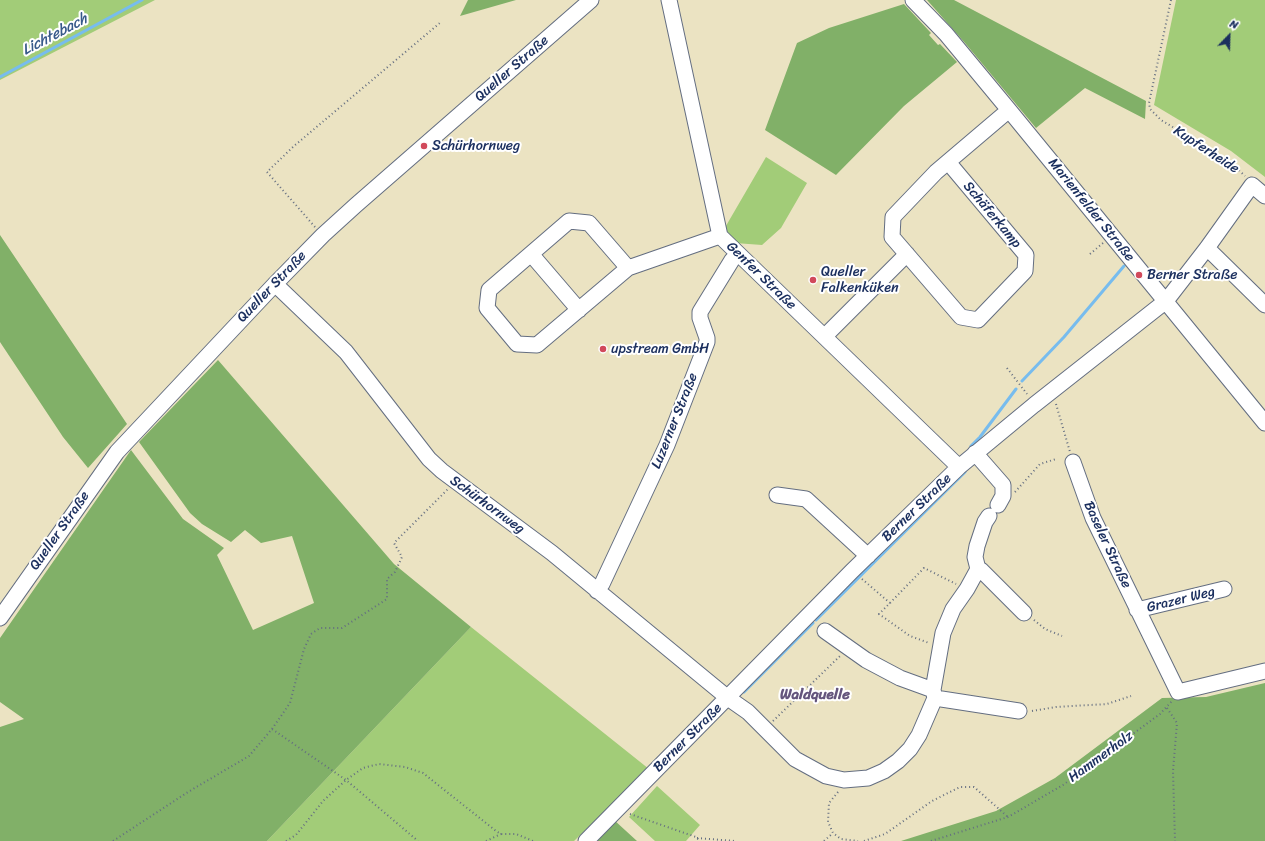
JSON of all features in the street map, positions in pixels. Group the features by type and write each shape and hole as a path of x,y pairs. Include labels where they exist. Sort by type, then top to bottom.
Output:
{"street":[{"name":"Queller Straße","path":"0,618 117,452 275,284 323,235 591,0"},
{"name":"Genfer Straße","path":"669,0 720,236 959,467"},
{"name":"Marienfelder Straße","path":"913,0 946,34 1265,422"},
{"name":"Schäferkamp","path":"948,162 1026,255 1025,271 978,320 961,317 892,238 893,217 948,162 1009,110"},
{"name":"Kupferheide","path":"1252,185 1265,196"},
{"name":"Berner Straße","path":"586,841 868,556 959,467 1050,392 1166,301 1207,248 1252,185"},
{"path":"628,268 589,222 569,221 489,290 487,308 517,344 537,345 628,268 720,236"},
{"path":"1207,248 1265,305"},
{"path":"531,254 579,310"},
{"name":"Luzerner Straße","path":"597,591 602,584 666,445 707,342 700,318 700,312 732,260 738,254"},
{"path":"825,336 906,254"},
{"name":"Schürhornweg","path":"275,284 346,352 429,459 455,482 552,553 728,698 748,712 795,759 826,776 844,780 868,778 884,771 898,761 910,749 919,736 934,694 939,647 948,618 967,589 978,568"},
{"path":"975,453 1003,485 997,506 985,522 977,546 975,557 978,568 1024,612"},
{"name":"Baseler Straße","path":"1073,462 1093,518 1178,692"},
{"path":"777,495 806,499 868,556"},
{"name":"Grazer Weg","path":"1137,610 1224,589"},
{"path":"825,630 847,648 900,678 934,694 1019,711"},
{"path":"1178,692 1265,671"}],"path":[{"name":"Kupferheide","path":"1171,0 1149,103 1150,109 1155,115 1229,161 1252,185"},
{"path":"323,235 267,172 294,146 441,22"},
{"path":"1007,368 1034,405"},
{"path":"1050,392 1055,398 1073,462"},
{"path":"997,506 1013,494 1040,464 1056,459"},
{"path":"113,841 188,792 249,756 272,729 290,703 304,650 311,634 320,628 342,628 387,599 387,579 395,572 402,557 394,543 455,482"},
{"path":"939,647 910,636 879,614 924,568 967,589"},
{"path":"863,580 890,603"},
{"path":"1024,612 1045,629 1062,636"},
{"path":"765,728 802,694 847,648"},
{"name":"Hammerholz","path":"931,841 1008,817 1063,784 1167,708 1178,692"},
{"path":"1019,711 1040,711 1056,707 1106,704 1131,696"},
{"path":"1167,708 1177,723 1173,771 1175,841"},
{"path":"272,729 346,780 418,841"},
{"path":"286,841 296,835 323,801 346,780 363,768 379,764 404,767 423,774 501,834"},
{"path":"844,780 843,786 829,803 828,822 833,833 841,839 858,841"},
{"path":"864,841 885,834 932,801 960,787 974,787 1008,817"},
{"path":"618,810 696,837 735,841"},
{"path":"824,841 833,833"},
{"path":"486,841 501,834 516,834 533,841"},
{"path":"696,837 700,841"}],"green space":[{"path":"0,0 155,0 0,80"},
{"path":"468,0 516,0 460,16"},
{"path":"927,0 954,0 1146,101 1145,119 1085,88 1036,128"},
{"path":"1176,0 1265,0 1265,177 1231,151 1154,105"},
{"path":"904,4 931,33 929,35 938,45 940,44 957,62 904,106 836,175 765,130 797,43 829,28"},
{"path":"766,157 807,183 781,228 762,245 735,243 723,231"},
{"path":"0,235 127,424 88,468 63,437 0,342"},
{"path":"218,360 394,564 471,627 267,841 0,841 0,727 24,719 0,702 0,638 131,450 183,519 224,548 217,555 253,630 314,603 292,536 261,543 245,530 231,542 202,524 190,513 139,442"},
{"path":"471,627 649,769 574,841 267,841"},
{"path":"1265,683 1265,841 901,841 996,811 1055,778 1162,698 1206,697"},
{"path":"657,786 700,825 686,841 655,841 629,817"},
{"path":"614,820 637,841 593,841"}],"waterway":[{"name":"Lichtebach","path":"0,77 142,0"},
{"path":"1022,381 1064,337 1124,266"},
{"path":"971,446 980,437 1016,389"},
{"path":"816,620 965,472"},
{"path":"744,692 813,623"}],"place":[{"name":"Schürhornweg","path":"424,146"},
{"name":"Berner Straße","path":"1139,275"},
{"name":"Queller Falkenküken","path":"813,280"},
{"name":"upstream GmbH","path":"603,349"}],"district":[{"name":"Waldquelle","path":"815,695"}]}
